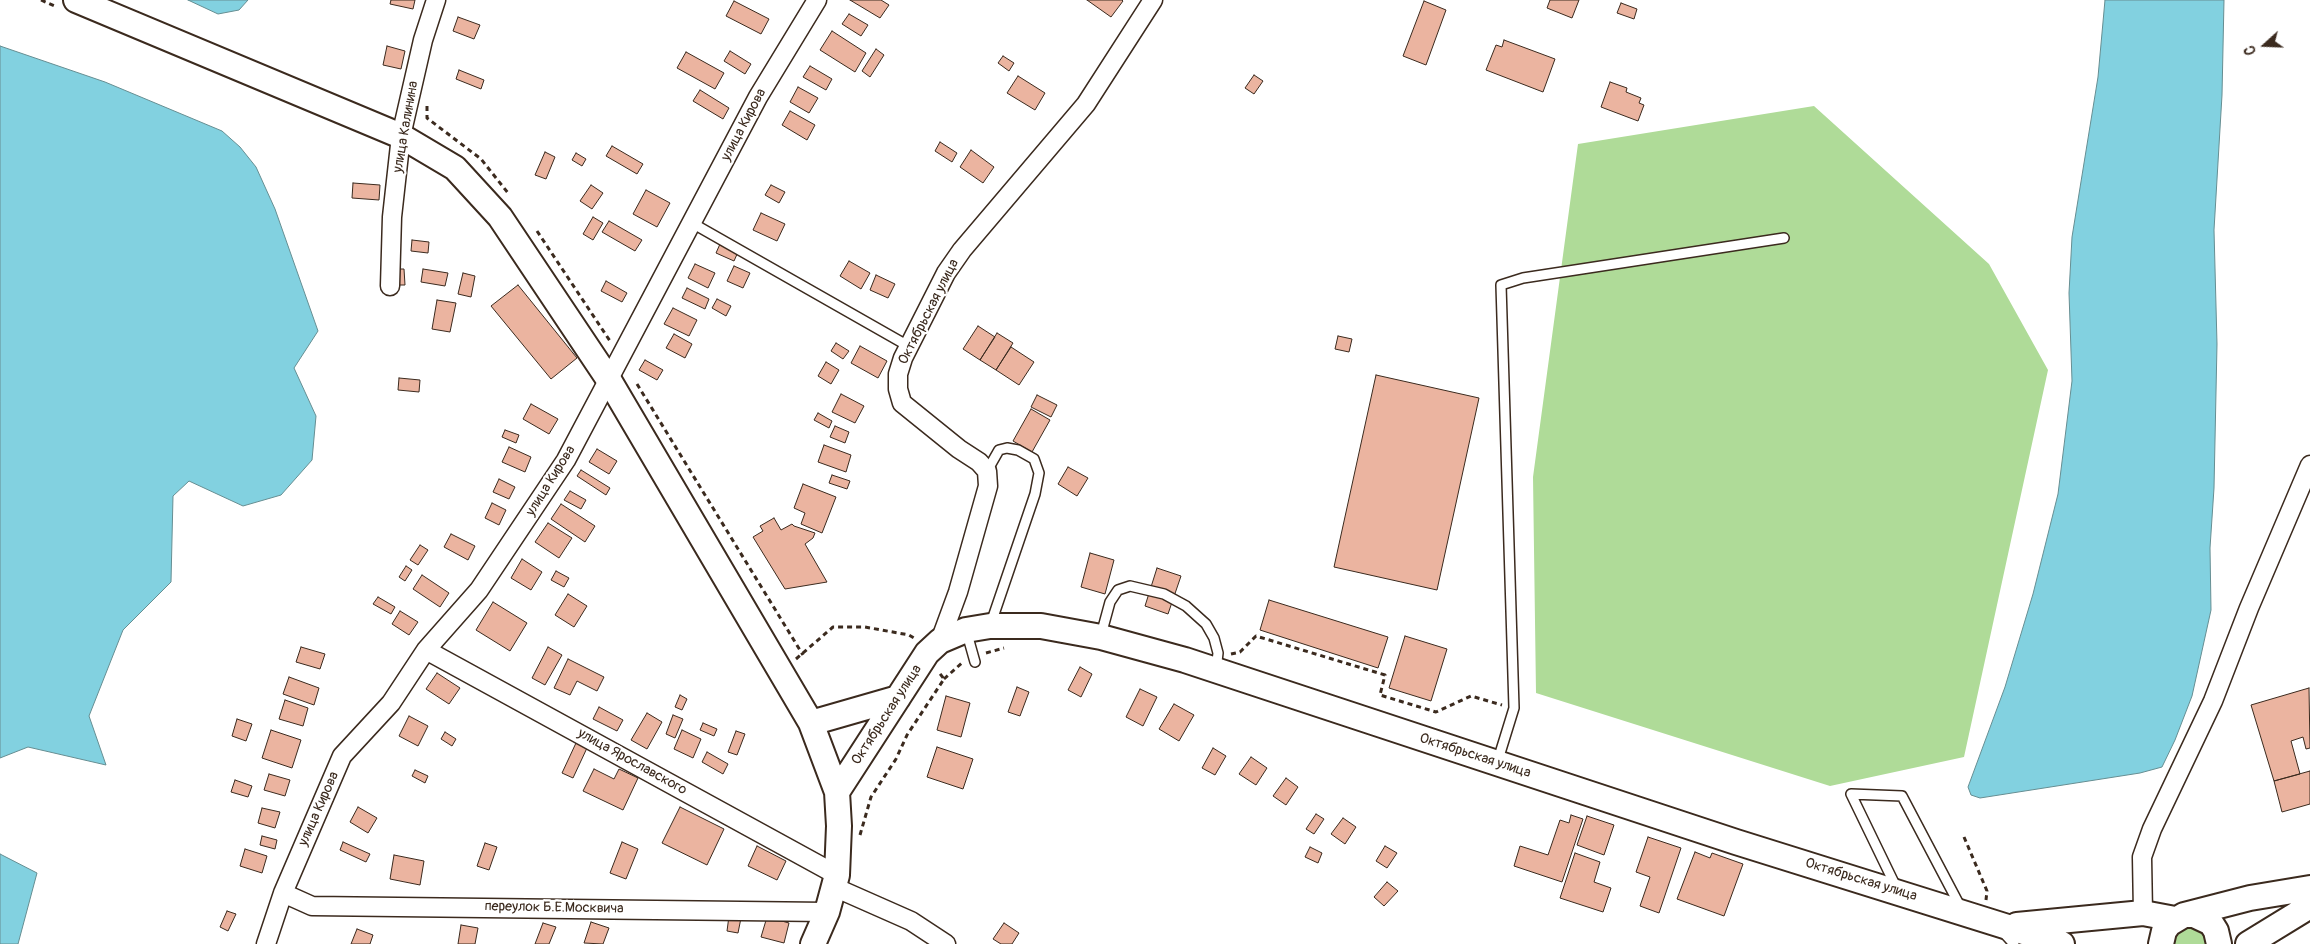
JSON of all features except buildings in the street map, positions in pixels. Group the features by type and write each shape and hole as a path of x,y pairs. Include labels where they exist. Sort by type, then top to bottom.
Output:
{"street":[{"path":"76,0 401,136 455,168 500,217 609,380 811,723 836,792 839,826 836,881 827,912 813,944"},
{"name":"улица Калинина","path":"390,286 392,217 401,136 424,40 436,0"},
{"name":"улица Кирова","path":"266,944 283,893 342,756 391,703 426,650 479,590 566,460 758,97 816,0"},
{"name":"Октябрьская улица","path":"836,792 934,647 958,592 988,486 987,471 979,462 952,444 902,403 898,389 898,374 946,273 962,250 1086,104 1153,0"},
{"path":"2143,913 2142,857 2152,829 2213,701 2310,466"},
{"name":"Октябрьская улица","path":"934,647 966,630 990,626 1041,626 1101,637 1216,670 1497,764 1860,881 1898,891 1992,925 2062,944"},
{"name":"улица Ярославского","path":"426,650 836,881 911,921 946,944"},
{"path":"811,723 898,698"},
{"path":"2161,942 2164,931 2179,917 2250,898 2310,888"},
{"name":"переулок Б.Е.Москвича","path":"283,893 312,906 827,912"},
{"path":"2248,944 2310,906"},
{"name":"Октябрьская улица","path":"1992,925 2143,913 2179,917 2194,915 2210,923 2216,931 2219,944"}],"lane":[{"path":"692,223 910,347"},
{"path":"1497,764 1514,708 1500,285 1523,278 1784,238"},
{"path":"987,471 999,450 1007,448 1018,450 1034,459 1040,473 1035,494 990,626"},
{"path":"1101,637 1110,602 1118,590 1130,586 1164,594 1186,606 1206,624 1214,638 1218,653 1216,670"},
{"path":"966,630 975,662"},
{"path":"1898,891 1851,794 1902,796 1992,925"}],"path":[{"path":"537,232 621,357 803,655"},
{"path":"858,842 871,797 896,759 907,735 944,679 934,647"},
{"path":"1964,837 1987,892 1992,925"}],"green space":[{"path":"1814,106 1989,264 2048,370 1964,757 1830,786 1536,693 1533,477 1578,144"},
{"path":"2189,926 2195,927 2205,934 2209,944 2171,944 2177,931"}],"water":[{"path":"188,0 248,0 239,10 218,14"},
{"path":"2105,0 2224,0 2222,95 2214,230 2217,344 2214,488 2210,548 2211,610 2192,696 2162,767 2140,773 1980,798 1971,795 1968,787 2005,687 2033,594 2058,494 2072,381 2069,293 2072,237 2098,77"},
{"path":"0,46 105,82 222,131 240,147 256,167 275,209 318,331 294,368 316,416 312,460 281,495 243,506 189,481 173,496 171,582 123,630 89,716 106,765 28,747 0,758"},
{"path":"0,854 37,873 18,944 0,944"}]}
